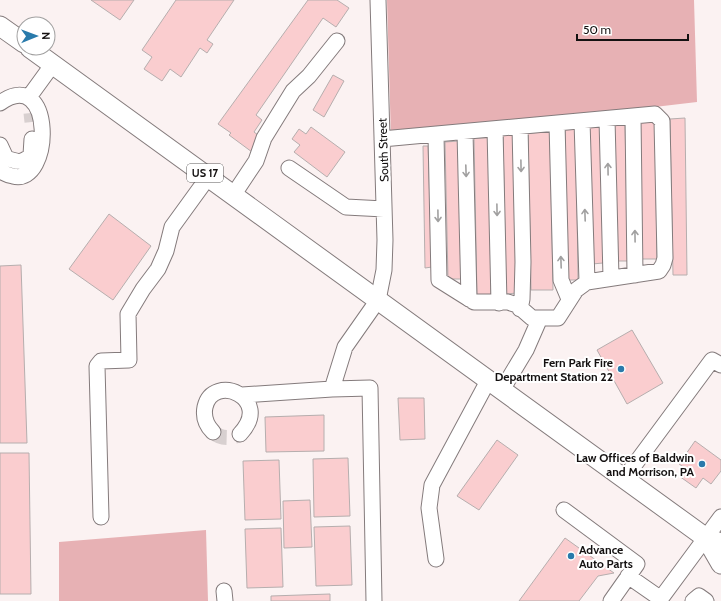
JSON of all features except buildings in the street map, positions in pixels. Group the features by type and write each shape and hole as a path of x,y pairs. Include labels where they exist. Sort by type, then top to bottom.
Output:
{"main road":[{"path":"0,26 16,37"},
{"name":"US 17","path":"42,56 234,194 624,479 713,541 721,564"}],"street":[{"name":"South Street","path":"378,0 385,264 378,300"},
{"path":"234,194 256,161 264,138 293,91 309,76 337,40"},
{"path":"0,145 6,158 17,163 24,161 31,155 33,144 32,109 53,64"},
{"path":"0,103 14,96 32,109 40,112 42,147 38,162 31,173 18,178 4,174 0,170"},
{"path":"382,139 655,114 662,121 663,265 659,271 587,282 576,290 568,299 558,318 532,318 520,308 508,302 478,303 469,299 439,280 436,135"},
{"path":"633,116 636,274"},
{"path":"607,118 611,278"},
{"path":"582,121 587,282"},
{"path":"557,123 561,280 568,299"},
{"path":"520,127 524,262 522,299 520,308"},
{"path":"496,129 499,303"},
{"path":"465,132 469,299"},
{"path":"289,168 346,207 384,209"},
{"path":"101,517 97,366 101,361 129,360 128,314 158,268 166,251 172,227 209,176"},
{"path":"332,389 345,347 378,300"},
{"path":"436,560 429,508 432,485 496,385 526,350 540,318"},
{"path":"624,479 712,360 721,366"},
{"path":"213,432 205,420 205,405 210,398 222,391 229,390 242,395 370,388 374,601"},
{"path":"240,434 248,424 251,417 247,401 242,395"},
{"path":"564,510 637,564 611,601"},
{"path":"628,576 660,600 713,541 721,517"},
{"path":"694,601 699,596 706,601"}],"shaded area":[{"path":"387,0 694,0 697,102 391,138"},
{"path":"206,530 208,601 59,601 59,542"}],"tunnel":[{"path":"31,113 32,122"},
{"path":"213,432 226,438 240,434"}],"place":[{"name":"Fern Park Fire Department Station 22","path":"621,369"},
{"name":"Law Offices of Baldwin and Morrison, PA","path":"702,464"},
{"name":"Advance Auto Parts","path":"571,556"}]}
